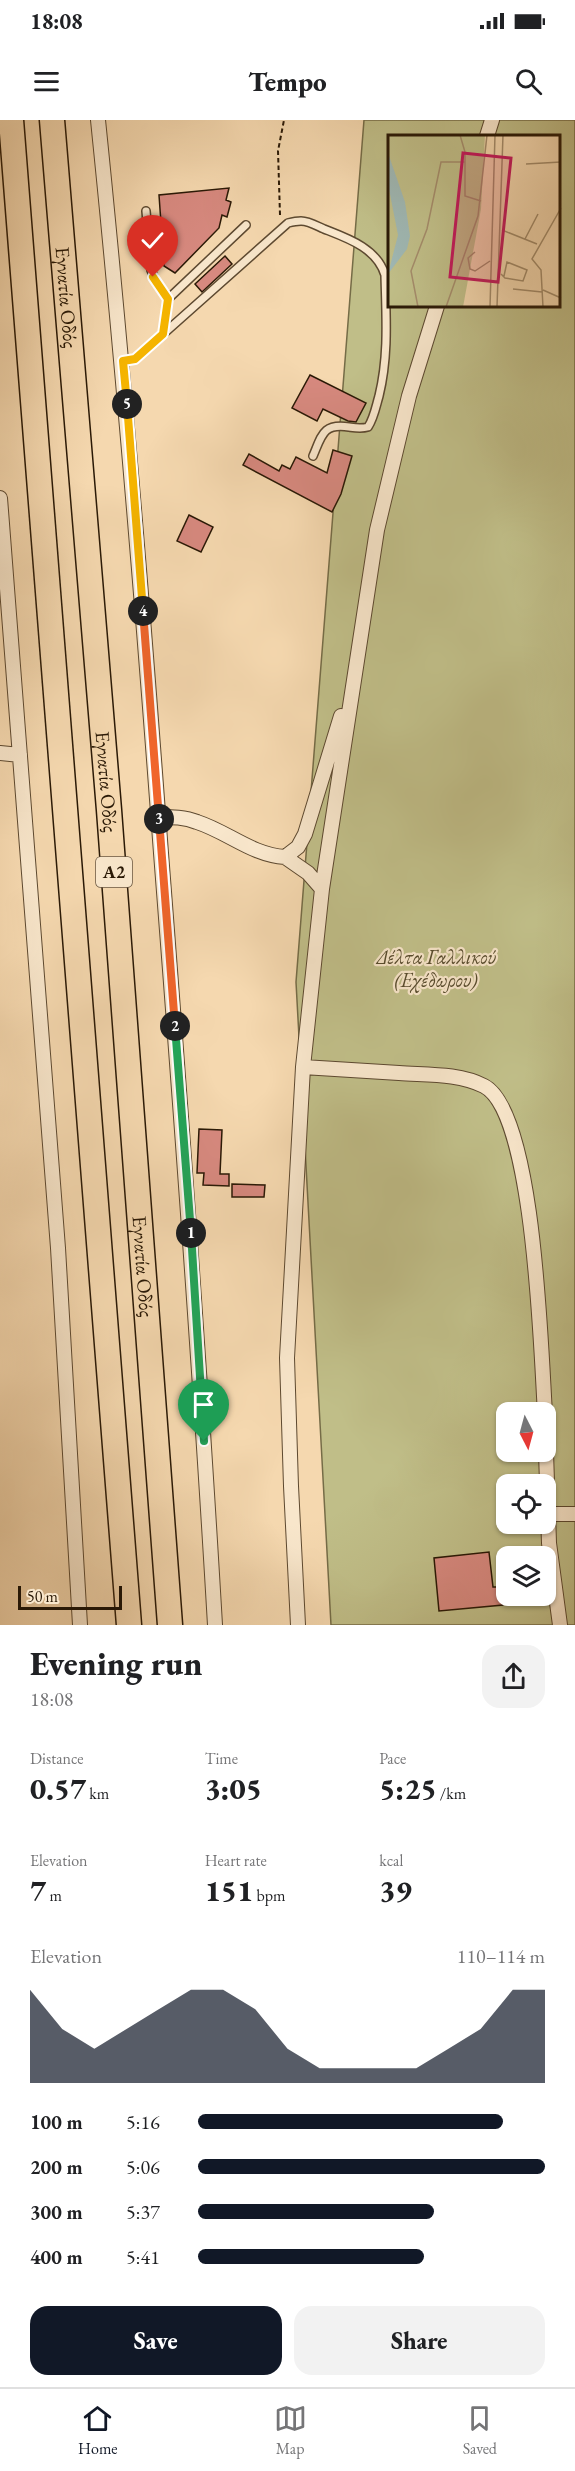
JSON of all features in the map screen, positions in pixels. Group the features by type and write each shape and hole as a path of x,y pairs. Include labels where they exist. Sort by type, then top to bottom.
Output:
{"highway":[{"name":"Εγνατία Οδός","path":"11,120 129,1625"},
{"name":"Εγνατία Οδός","path":"52,120 108,798 170,1625"}],"street":[{"path":"98,120 123,361 159,817 196,1306 215,1625"},
{"path":"487,135 492,120"},
{"path":"298,1625 287,1358 303,1067 322,889 377,530 409,396 436,308"},
{"path":"0,498 58,1248 80,1625"},
{"path":"285,857 298,847 305,834 356,663"},
{"path":"0,753 20,754"},
{"path":"159,817 179,817 197,822 252,849 271,856 285,857 308,873 322,889"},
{"path":"303,1067 447,1076 486,1087 497,1098 507,1115 525,1179 544,1402"},
{"path":"556,1514 575,1514"},
{"path":"548,1534 560,1625"}],"lane":[{"path":"146,211 151,270 168,299"},
{"path":"123,361 135,359 280,228 300,220 351,240 375,256 382,264 385,274 387,348 385,369 368,427 362,429 343,426 328,428 313,456"},
{"path":"163,334 168,299 246,225"}],"path":[{"path":"280,228 278,151 284,120"}],"green space":[{"name":"Δέλτα Γαλλικού (Εχέδωρου)","path":"364,120 575,120 575,1625 331,1625 296,982"}],"building":[{"path":"229,188 226,200 231,202 227,217 222,215 219,228 175,273 164,266 159,195"},
{"path":"225,256 232,264 202,292 195,284"},
{"path":"310,375 366,403 356,422 348,421 323,409 317,421 292,408"},
{"path":"333,450 352,456 341,494 332,512 243,465 249,454 279,471 282,465 290,469 296,457 327,473"},
{"path":"189,515 213,527 201,552 177,541"},
{"path":"199,1129 222,1130 220,1174 229,1174 229,1186 203,1185 204,1173 197,1173"},
{"path":"232,1184 265,1185 264,1197 232,1197"},
{"path":"489,1552 493,1587 496,1587 496,1606 439,1611 434,1558"}],"route":[{"path":"153,277 168,299 167,320 163,334 135,359 123,361 158,796 204,1441"}]}
